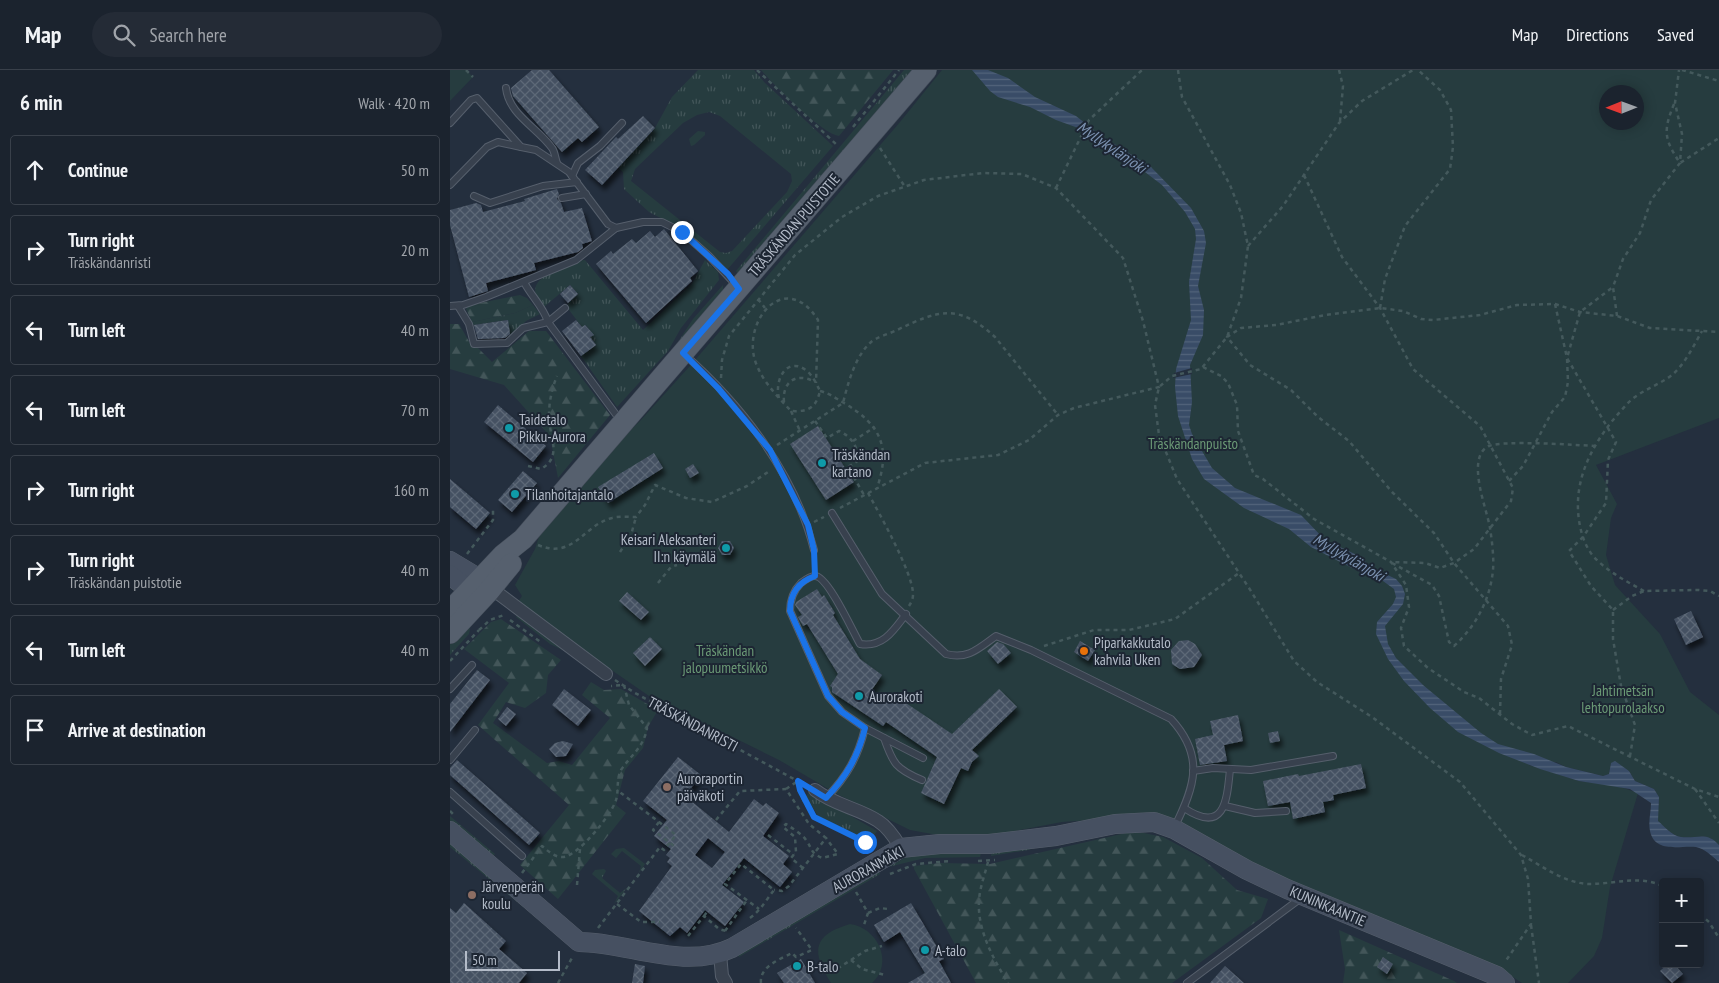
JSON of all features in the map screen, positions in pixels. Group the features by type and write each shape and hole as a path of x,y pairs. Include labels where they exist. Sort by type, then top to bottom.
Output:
{"main road":[{"name":"TRÄSKÄNDAN PUISTOTIE","path":"479,587 512,561 523,539 875,132 926,70"},
{"path":"456,560 479,587"},
{"path":"450,575 479,587"},
{"path":"450,612 479,587"},
{"path":"450,633 479,587"},
{"name":"AURORANMÄKI","path":"450,831 579,942 598,935 610,946 668,955 704,956 720,954 901,848 931,844 989,844 1056,836 1115,824 1154,822"},
{"name":"KUNINKAANTIE","path":"1154,822 1174,829 1247,870 1301,895 1501,979"}],"street":[{"path":"479,587 499,594 512,603 605,680"},
{"path":"815,790 826,798 878,821 891,833 901,848"},
{"path":"720,954 722,976 726,983"}],"lane":[{"path":"506,88 507,99 513,108 553,149 556,163"},
{"path":"450,123 471,100 477,98 521,147"},
{"path":"574,179 578,162 600,146 622,123"},
{"path":"450,185 487,147 498,142 536,150 556,163 574,179 608,224 616,228"},
{"path":"474,196 490,203 543,186 574,179"},
{"path":"562,198 586,194"},
{"path":"450,306 458,306 524,282 576,260 616,228 643,222 662,222 682,232 709,256 739,289"},
{"path":"524,282 530,294 544,311 548,322 622,423"},
{"path":"458,306 468,324 474,344 507,343 523,328 548,322 565,308"},
{"path":"683,353 718,388 770,450 808,525 814,550"},
{"path":"832,513 882,594 906,614 946,654 958,657 971,653 996,636 1031,650 1171,719 1185,733 1191,753 1193,770 1192,786 1174,829"},
{"path":"906,614 892,634 877,643 868,645 860,644 829,586 820,578 815,576 806,579 796,589 790,601 790,611 828,696 842,712 865,728 923,758"},
{"path":"450,689 472,665"},
{"path":"826,798 836,787 860,752 865,728"},
{"path":"450,760 474,730"},
{"path":"884,738 892,761 902,772 922,780"},
{"path":"1193,770 1251,770 1333,756"},
{"path":"1184,808 1196,816 1206,817 1219,814 1225,806 1230,769"},
{"path":"450,792 522,856"},
{"path":"1225,806 1255,813 1286,811"},
{"path":"1187,983 1297,901 1301,895"}],"path":[{"path":"466,70 473,77"},
{"path":"757,70 838,146"},
{"path":"1056,188 1089,120 1142,70"},
{"path":"1178,70 1182,97 1230,185 1241,212 1248,246 1241,298 1227,338"},
{"path":"1339,70 1343,86 1340,123"},
{"path":"1248,246 1283,206 1340,123 1362,101 1413,70"},
{"path":"1380,308 1385,279 1405,226 1450,169 1453,147 1451,110 1440,90 1418,70"},
{"path":"1680,163 1668,144 1665,125 1675,103 1681,70 1719,81"},
{"path":"1675,103 1682,134 1680,163"},
{"path":"870,105 880,148 905,187"},
{"path":"1617,316 1613,287 1623,259 1640,233 1651,200 1680,163 1719,138"},
{"path":"718,388 722,360 729,336 795,255 842,217 878,196 924,180 983,173 1022,174 1056,188 1123,258 1143,321 1159,387 1155,405 1160,435 1178,479 1294,661 1317,682 1372,717 1460,782 1521,855 1564,878 1588,884 1627,880 1659,885"},
{"path":"1304,175 1342,257 1380,308 1413,369 1480,426 1512,488 1511,501 1474,549 1454,563 1440,568 1425,563 1391,562"},
{"path":"1613,287 1580,312 1567,358 1616,442 1608,460 1606,503 1582,537 1569,551 1591,586 1613,610 1613,639 1621,686 1635,725 1630,756"},
{"path":"800,431 791,411 779,398 757,367 753,355 752,343 754,332 765,308 780,300 796,298 805,303 814,312 818,320 819,334 816,383"},
{"path":"758,299 765,308"},
{"path":"1508,481 1523,466 1552,412 1565,397 1568,382 1567,358 1555,304"},
{"path":"808,525 924,462 998,455 1029,440 1058,415 1096,401 1159,387 1172,376 1202,368 1227,338 1241,328 1276,325 1325,315 1380,308 1403,311 1421,319 1433,320 1480,316 1517,305 1555,304 1580,312 1617,316 1650,328 1719,332"},
{"path":"770,450 843,402 850,375 870,343 937,313 948,313 972,320 996,337 1058,415"},
{"path":"1644,591 1618,577 1593,556 1582,537 1576,506 1581,476 1595,446 1607,428 1632,400 1674,374 1702,331"},
{"path":"1227,338 1250,365 1290,390 1318,417 1349,441 1392,492 1434,533 1454,563 1478,592 1486,598 1508,626 1512,645 1501,679 1500,714"},
{"path":"779,398 778,382 780,375 788,368 802,368 808,372 820,392 816,403 806,411 791,411"},
{"path":"1202,368 1221,376 1228,383 1236,405 1238,431 1254,475 1263,479 1314,519 1432,585 1439,596 1449,642 1454,646 1473,627 1486,598 1493,569 1490,528 1482,498 1478,466 1481,452 1490,446 1534,444 1595,446"},
{"path":"528,466 541,469 552,459 555,452 549,415 551,396 557,376"},
{"path":"784,403 784,392 790,381 800,377 808,378 816,383"},
{"path":"820,392 833,394 865,416 875,427 882,444 884,457 883,471 877,488"},
{"path":"815,421 827,438 839,431 848,435 853,441 859,460 848,468 864,495"},
{"path":"853,441 875,427"},
{"path":"620,552 631,535 636,517 656,485 686,498 712,502 747,486 778,465"},
{"path":"868,493 890,533 911,581 914,597 906,614"},
{"path":"456,560 493,520 493,507"},
{"path":"523,539 554,549 569,546 599,524 612,518 636,517"},
{"path":"1391,562 1406,585 1409,607 1401,628 1404,646 1428,668 1464,692 1479,698 1512,724 1532,735 1568,726 1695,790 1719,797"},
{"path":"658,582 670,567 677,564"},
{"path":"1031,650 1094,630 1129,630 1175,619 1239,573"},
{"path":"1613,610 1632,596 1644,591 1698,590 1710,591 1719,596"},
{"path":"479,630 490,620 503,614 549,648"},
{"path":"522,873 542,846 552,855 563,857 574,854 580,848 608,815 616,800 618,778 622,769 636,753 645,738 647,728 629,705 624,685 605,680"},
{"name":"TRÄSKÄNDANRISTI","path":"605,680 624,685 815,790"},
{"path":"716,820 740,791 786,788 798,781 800,790 814,817 865,842 880,859 888,875 916,864 960,860"},
{"path":"786,788 808,824 826,838 837,850 836,856 822,858 814,854 809,849 806,840 786,824 783,828 795,837 796,852 791,858 803,868"},
{"path":"598,935 610,910 617,904 660,847 664,850 676,835 617,790"},
{"path":"1695,790 1719,822"},
{"path":"659,822 653,830 674,846"},
{"path":"768,835 794,855"},
{"path":"759,909 725,884 741,864 779,892 786,889 826,838"},
{"path":"577,885 580,848"},
{"path":"1521,855 1528,879 1531,924 1539,983"},
{"path":"969,860 988,862 996,860"},
{"path":"988,862 979,899 981,928 993,959 1008,983"},
{"path":"864,888 856,892 868,913 864,925"},
{"path":"748,919 759,909 774,890"},
{"path":"724,931 747,900"},
{"path":"617,904 641,922 660,922"},
{"path":"868,913 880,908 888,909"},
{"path":"688,936 707,912"},
{"path":"704,916 724,931 728,932 735,928"},
{"path":"1704,918 1719,938"},
{"path":"1501,979 1531,924"},
{"path":"761,983 765,971 773,962 792,953 796,957 812,950 796,928 788,933"},
{"path":"822,973 851,960 865,951 882,946"},
{"path":"558,983 576,950"},
{"path":"851,960 862,969 884,975"}],"green space":[{"path":"450,70 466,70 473,77 450,101"},
{"path":"698,70 754,70 765,83 833,146 727,270 680,228 649,212 624,189 623,172 618,168 655,128 672,97","holes":["709,112 720,116 791,174 792,181 787,192 732,251 726,253 720,252 631,181 635,169 683,123 697,115"]},
{"path":"761,70 893,70 839,136 821,127 810,118"},
{"path":"904,70 913,70 738,274 736,271"},
{"name":"Träskändanpuisto","path":"942,70 1719,70 1719,418 1596,465 1617,504 1611,518 1606,555 1615,585 1660,634 1690,692 1719,715 1719,845 1710,838 1701,836 1681,837 1671,833 1657,821 1659,797 1654,789 1635,781 1629,771 1611,763 1609,774 1603,776 1566,767 1556,762 1529,765 1579,781 1618,786 1638,793 1610,887 1602,938 1594,956 1568,983 1522,983 1502,970 1272,873 1205,838 1093,820 1062,822 994,835 948,837 910,830 837,794 779,760 649,696 558,633 518,602 522,596 515,585 535,549 542,527 594,465 640,421 689,367 900,122"},
{"path":"698,131 705,132 705,135 691,146 689,139"},
{"path":"585,260 643,330 692,284 705,260 718,272 719,280 681,328 668,351 617,407 581,356 596,345 590,337 593,335 586,325 582,327 566,306 578,294 570,285 544,307 537,297 535,288 545,276"},
{"path":"723,285 723,297 678,342 693,319"},
{"path":"520,295 527,298 533,305 515,313 472,322 466,309 469,305"},
{"path":"533,305 540,314 526,321 510,337 508,320 473,325 472,322 515,313"},
{"path":"450,324 459,324 471,345 476,346 492,362 529,331 546,331 610,415 558,478 550,436 504,385 450,369"},
{"path":"518,614 565,651 550,644 516,617"},
{"path":"501,619 561,660 548,675 546,693 525,708 506,702 493,723 547,763 559,761 572,765 610,718 582,695 591,682 604,690 621,689 658,710 648,727 643,748 625,770 616,805 626,813 558,899 520,865 569,805 478,725 509,683 464,649 491,622"},
{"path":"466,625 470,629 469,634 450,655 450,641"},
{"path":"809,792 877,831 868,843 818,816 806,796"},
{"path":"450,816 495,854 492,857 450,823"},
{"path":"1126,833 1144,833 1163,837 1202,858 1237,890 1268,899 1261,918 1172,983 976,983 914,869 914,866 940,863 990,864"},
{"path":"450,841 542,919 544,924 450,847"},
{"path":"1043,845 1028,850 991,856 992,850"},
{"path":"624,848 645,864 639,873 641,866 622,851 616,858 611,854 616,849"},
{"path":"916,852 981,853 980,857 925,858 888,867"},
{"path":"604,869 606,871 602,878 620,893 627,888 614,904 618,896 592,874 595,870"},
{"path":"879,872 880,874 739,957 738,954"},
{"path":"850,924 868,932 880,947 882,966 879,975 872,983 831,983 820,962 818,954 822,939 837,928"},
{"path":"1339,930 1457,983 1343,983 1345,969"}],"water":[{"name":"Myllykylänjoki","path":"972,70 988,70 1008,78 1035,97 1076,116 1100,135 1151,167 1191,208 1204,231 1206,243 1198,286 1204,310 1203,335 1190,365 1192,402 1189,425 1192,434 1212,468 1235,488 1301,515 1325,540 1357,555 1373,568 1396,579 1402,586 1405,594 1403,604 1385,626 1388,644 1396,658 1423,685 1481,733 1498,744 1534,754 1566,767 1603,776 1609,774 1611,763 1615,761 1629,771 1635,781 1654,789 1659,797 1658,821 1671,833 1678,836 1702,836 1715,841 1719,845 1719,862 1708,853 1696,847 1669,847 1657,843 1649,828 1651,803 1630,789 1579,781 1540,769 1499,753 1458,732 1430,708 1404,681 1388,659 1376,634 1377,622 1393,604 1396,597 1394,589 1383,581 1360,572 1311,547 1289,529 1244,508 1204,479 1192,459 1178,416 1175,387 1176,369 1191,320 1189,282 1196,239 1195,229 1185,212 1162,185 1120,153 1114,149 1095,147 1089,134 1081,129 1056,120 1030,107 998,97 990,91"}],"pier":[{"path":"1192,368 1192,374 1173,378 1174,373"}],"building":[{"path":"532,70 549,70 599,127 582,142 578,138 562,152 513,96 511,88"},
{"path":"643,116 655,128 602,185 585,170 616,137 618,139"},
{"path":"557,189 559,194 557,199 561,203 564,212 582,208 592,241 582,244 583,248 578,252 534,263 536,270 486,283 488,291 469,297 450,225 450,210 476,203 481,205 483,212 525,201 524,199"},
{"path":"664,229 698,271 690,278 692,281 646,323 596,264 611,251 613,254 632,239 636,243 650,231 655,237"},
{"path":"570,285 578,294 568,303 560,294"},
{"path":"508,320 510,334 505,338 478,339 474,325"},
{"path":"576,320 582,327 585,325 594,335 590,337 596,345 581,356 562,331"},
{"name":"Taidetalo Pikku-Aurora","path":"498,405 546,446 533,462 484,422"},
{"name":"Träskändan kartano","path":"818,426 854,482 826,500 790,444"},
{"path":"654,453 663,468 608,503 598,487"},
{"path":"693,464 699,473 690,478 685,469"},
{"name":"Tilanhoitajantalo","path":"523,471 537,483 512,512 498,500"},
{"path":"450,479 490,513 476,529 450,507"},
{"name":"Keisari Aleksanteri II:n käymälä","path":"722,541 730,541 734,548 730,555 722,555 718,548"},
{"name":"Aurorakoti","path":"817,589 822,597 824,595 835,613 833,615 860,659 882,675 871,691 889,703 894,695 952,734 999,689 1017,707 972,750 979,756 972,762 968,771 961,768 944,804 921,793 937,757 886,722 883,726 832,692 832,687 830,686 838,674 807,624 803,626 798,617 802,615 795,605 796,602"},
{"path":"627,592 649,612 641,620 619,601"},
{"path":"1691,611 1703,637 1686,645 1674,619"},
{"path":"650,637 662,649 645,666 633,653"},
{"path":"1188,640 1195,644 1202,655 1194,667 1180,669 1172,664 1171,650 1179,641"},
{"name":"Piparkakkutalo kahvila Uken","path":"1080,641 1095,650 1088,661 1074,652"},
{"path":"997,642 1003,644 1011,653 998,664 987,651"},
{"path":"477,670 490,680 450,732 450,704"},
{"path":"564,689 591,710 578,726 552,705"},
{"path":"507,707 516,714 506,726 498,719"},
{"path":"1238,715 1243,741 1224,745 1227,761 1200,765 1195,739 1213,735 1210,721"},
{"path":"1278,731 1280,741 1270,743 1268,733"},
{"path":"563,741 573,744 566,756 556,757 549,749 555,743"},
{"path":"678,757 701,775 685,796 729,832 754,799 763,806 766,803 779,813 763,836 789,856 783,864 792,872 780,887 744,858 722,885 744,902 725,926 705,910 687,933 680,927 670,936 639,911 672,866 667,862 670,858 666,855 671,849 654,836 667,820 643,801","holes":["708,838 725,852 712,868 695,855"]},
{"path":"457,760 540,833 529,845 450,775 450,768"},
{"path":"1361,764 1366,788 1333,795 1334,800 1323,802 1325,812 1293,819 1290,802 1268,806 1263,781"},
{"path":"464,903 506,941 499,949 527,973 519,983 450,983 450,908 456,913"},
{"name":"A-talo","path":"911,903 944,959 939,961 951,983 908,983 925,973 900,932 884,942 874,925"},
{"path":"1383,957 1393,964 1387,974 1377,967"},
{"name":"B-talo","path":"801,959 815,983 784,983 777,973"},
{"path":"635,964 645,966 643,983 632,983"},
{"path":"1225,966 1244,983 1210,983"},
{"path":"1663,968 1678,968 1683,974 1672,983 1660,971"}],"place":[{"name":"Taidetalo Pikku-Aurora","path":"509,428"},
{"name":"Träskändan kartano","path":"822,463"},
{"name":"Tilanhoitajantalo","path":"515,494"},
{"name":"Keisari Aleksanteri II:n käymälä","path":"726,548"},
{"name":"Piparkakkutalo kahvila Uken","path":"1084,651"},
{"name":"Aurorakoti","path":"859,696"},
{"name":"Auroraportin päiväkoti","path":"667,787"},
{"name":"Järvenperän koulu","path":"472,895"},
{"name":"A-talo","path":"925,950"},
{"name":"B-talo","path":"797,966"}],"route":[{"path":"682,232 728,274 739,289 683,353 718,388 770,450 808,525 814,550 815,576 806,579 796,589 790,601 790,611 828,696 842,712 865,728 860,752 836,787 826,798 798,781 800,790 814,817 865,842"}],"park label":[{"name":"Träskändan jalopuumetsikkö","path":"725,658"},
{"name":"Jahtimetsän lehtopurolaakso","path":"1623,698"}]}
